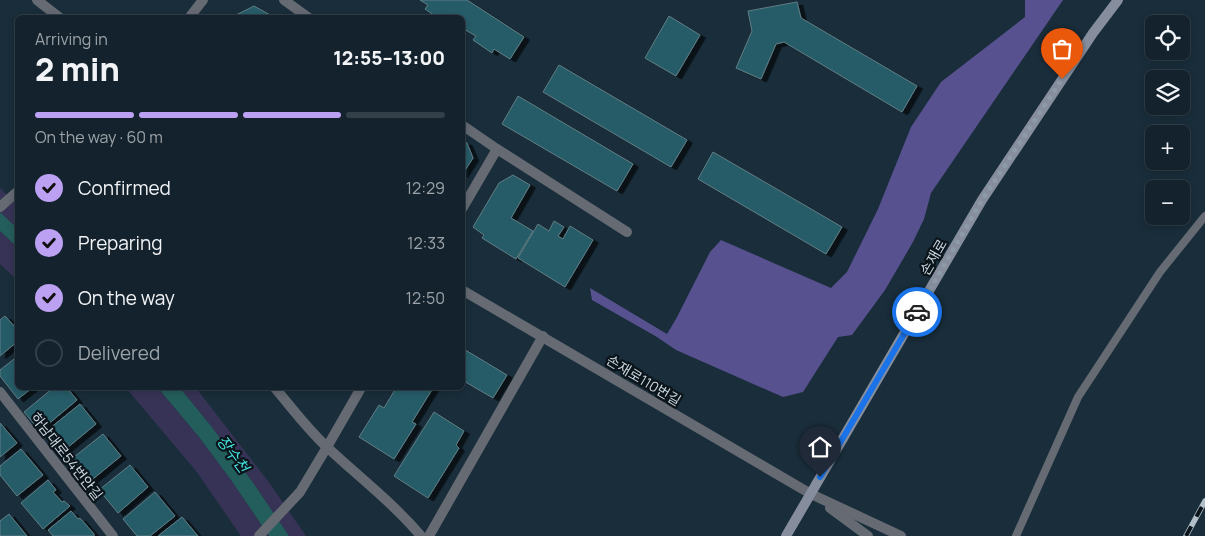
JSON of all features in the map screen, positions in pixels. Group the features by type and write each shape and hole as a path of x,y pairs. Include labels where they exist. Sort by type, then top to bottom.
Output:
{"main road":[{"name":"손재로","path":"786,536 982,200 1092,33 1118,0"}],"street":[{"path":"37,0 56,15"},
{"path":"191,15 203,0"},
{"path":"284,0 305,15"},
{"path":"465,127 626,232"},
{"path":"465,204 497,149"},
{"path":"0,207 15,193"},
{"name":"손재로110번길","path":"465,292 811,494"},
{"path":"429,536 543,336"},
{"path":"276,390 327,447 400,513 420,536"},
{"path":"259,536 300,492 360,390"},
{"name":"하남대로54번안길","path":"0,392 113,536"},
{"path":"811,494 868,536"},
{"path":"811,494 901,536"}],"lane":[{"path":"1016,536 1078,397 1160,272 1205,216"}],"shaded area":[{"path":"1025,0 1063,0 931,193 924,219 885,290 852,335 838,337 803,392 783,397 676,350 592,300 590,288 667,334 710,252 721,240 831,288 847,272 878,209 911,127 941,82 1025,17"},
{"path":"0,188 15,203 15,226 0,212"},
{"path":"0,212 15,226 15,245 0,231"},
{"path":"0,231 15,245 15,278 0,264"},
{"path":"128,390 160,390 199,437 269,536 241,536 196,471"},
{"path":"160,390 182,390 254,484 289,536 269,536 199,437"},
{"path":"182,390 198,390 268,481 306,536 289,536 254,484"}],"building":[{"path":"420,0 467,0 524,37 510,59 494,49 492,53 473,40 476,36 465,30 465,15 434,15 425,9 428,5"},
{"path":"797,2 801,18 917,86 902,112 784,42 776,44 761,79 736,68 752,31 748,11"},
{"path":"254,6 270,15 236,15"},
{"path":"669,16 700,35 676,76 645,58"},
{"path":"559,65 687,140 671,167 543,92"},
{"path":"518,96 633,164 617,191 502,124"},
{"path":"465,142 467,143 473,158 465,170"},
{"path":"713,152 842,227 826,254 698,179"},
{"path":"513,175 530,185 511,218 533,231 516,259 482,238 484,235 473,227 499,183"},
{"path":"554,221 564,227 558,236 563,239 570,226 593,240 565,287 518,258 538,224 549,231"},
{"path":"5,316 15,327 15,344 0,356 0,320"},
{"path":"465,350 507,375 493,398 465,382"},
{"path":"15,358 15,390 29,390 18,399 0,376 0,370"},
{"path":"51,390 69,390 77,400 40,431 24,412"},
{"path":"395,390 432,390 412,422 416,424 394,459 359,437 379,405 384,408"},
{"path":"80,404 96,424 61,453 44,433"},
{"path":"434,412 464,431 456,445 459,448 428,498 394,476"},
{"path":"0,423 17,443 0,457"},
{"path":"103,434 121,456 88,483 69,461"},
{"path":"21,449 43,475 17,496 0,475 0,466"},
{"path":"130,465 148,487 118,513 99,490"},
{"path":"48,480 56,490 53,492 62,502 64,501 70,506 43,529 21,503"},
{"path":"155,492 175,516 150,536 137,536 123,519"},
{"path":"71,511 78,519 80,518 94,536 53,536 48,530"},
{"path":"9,514 27,536 0,536 0,521"},
{"path":"182,517 198,536 158,536"}],"railway":[{"path":"1186,536 1205,501"}],"way so far":[{"path":"917,312 982,200 1062,79"}],"route":[{"path":"820,477 917,312"}],"water label":[{"name":"장수천","path":"233,454"}]}
